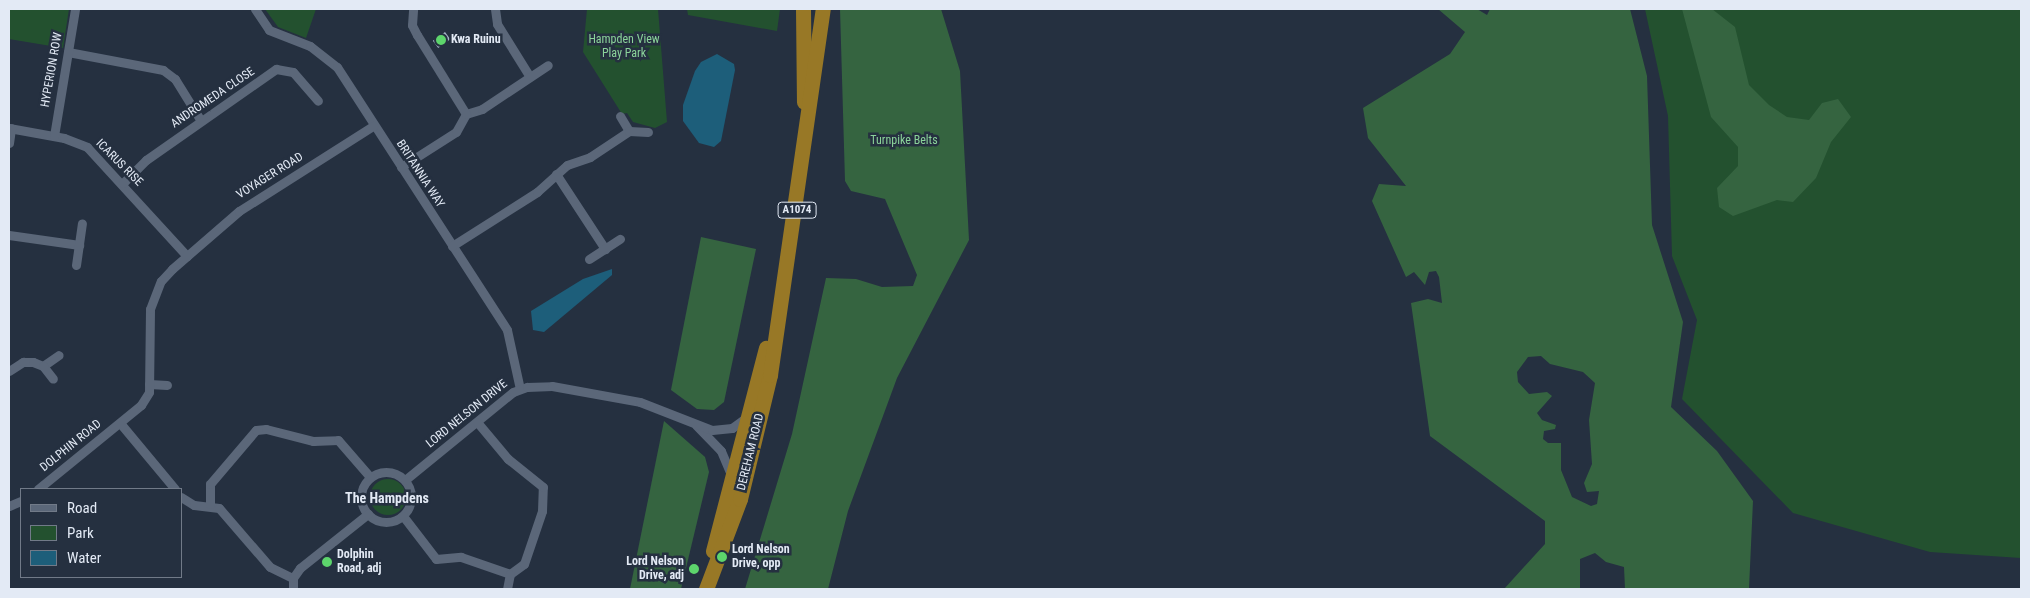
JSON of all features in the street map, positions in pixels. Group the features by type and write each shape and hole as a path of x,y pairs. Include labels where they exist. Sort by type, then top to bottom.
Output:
{"highway":[{"name":"DEREHAM ROAD","path":"803,9 806,139"},
{"name":"DEREHAM ROAD","path":"707,587 746,476 770,375 777,315 806,139 823,9"},
{"name":"DEREHAM ROAD","path":"707,587 731,475 777,315"}],"street":[{"name":"HYPERION ROW","path":"54,136 75,9"},
{"name":"BRITANNIA WAY","path":"255,9 269,30 327,56 508,330 520,389"},
{"path":"413,9 412,25 466,114"},
{"path":"495,9 497,24 530,77"},
{"path":"68,52 163,70 175,79 201,122"},
{"path":"401,167 456,132 466,114 482,109 548,65"},
{"name":"ANDROMEDA CLOSE","path":"123,183 146,160 276,69 293,72 318,101"},
{"path":"620,116 629,131"},
{"name":"VOYAGER ROAD","path":"187,256 239,211 373,126"},
{"path":"9,143 10,128"},
{"name":"ICARUS RISE","path":"10,128 54,136 87,147 123,183 187,256"},
{"path":"452,246 537,192 556,174 629,131 648,132"},
{"path":"556,174 605,249"},
{"path":"76,265 82,224"},
{"path":"9,235 79,245"},
{"path":"588,259 620,239"},
{"name":"DOLPHIN ROAD","path":"39,488 141,405 149,384 150,309 161,281 187,256"},
{"path":"43,366 59,355"},
{"path":"9,371 23,362 43,366 53,379"},
{"path":"149,384 167,385"},
{"name":"LORD NELSON DRIVE","path":"405,480 520,389 552,386 604,394 673,412 695,423 724,430 746,418"},
{"path":"477,422 508,459 538,480 545,495 529,554 524,564 510,574 507,589"},
{"name":"DOLPHIN ROAD","path":"120,423 174,488"},
{"name":"LORD NELSON DRIVE","path":"695,423 721,452 731,475"},
{"path":"210,504 210,484 256,430 266,429 313,441 338,440 370,478"},
{"path":"382,472 394,473 405,480 411,492 410,505 403,516 391,522 379,521 368,514 362,502 362,489 370,478 382,472"},
{"path":"182,498 194,505 210,504 225,514 270,567 293,578"},
{"path":"293,578 368,514"},
{"path":"403,516 436,558 461,557 510,574"},
{"path":"293,578 294,589"}],"green space":[{"path":"9,9 69,9 63,48 9,39"},
{"path":"265,9 316,9 306,38 278,27"},
{"name":"Hampden View Play Park","path":"587,9 658,9 667,122 655,128 633,122 627,113 622,114 583,52"},
{"path":"687,9 780,9 777,31 688,15"},
{"name":"Turnpike Belts","path":"840,9 941,9 960,71 969,240 897,378 848,511 828,589 745,589 792,434 826,278 856,279 882,287 913,286 917,275 885,199 851,191 845,181"},
{"path":"1438,9 1477,9 1487,15 1490,9 1630,9 1647,76 1652,225 1683,322 1671,407 1717,451 1753,501 1749,589 1625,589 1624,567 1606,562 1595,553 1580,559 1580,589 1504,589 1545,544 1545,521 1430,436 1411,303 1428,299 1442,303 1439,277 1436,271 1429,272 1425,285 1414,272 1406,277 1372,201 1379,184 1406,186 1368,138 1363,108 1450,54 1465,32","holes":["1541,356 1550,364 1583,372 1595,383 1589,420 1592,464 1584,483 1587,492 1599,491 1597,504 1591,506 1572,497 1561,470 1561,443 1548,443 1543,439 1544,431 1555,429 1556,425 1542,420 1537,413 1552,396 1547,392 1529,394 1518,382 1517,372 1528,357"]},
{"path":"1645,9 2021,9 2021,558 1930,552 1793,513 1682,399 1697,320 1672,256 1668,116"},
{"path":"1682,9 1712,9 1735,27 1749,85 1769,105 1787,117 1809,120 1822,103 1838,99 1851,117 1831,142 1816,178 1793,202 1777,200 1733,216 1719,207 1717,188 1738,166 1738,147 1711,117"},
{"path":"701,237 756,249 724,402 714,410 697,409 671,390"},
{"path":"664,421 705,457 709,472 681,589 630,589"},
{"path":"388,479 401,484 406,497 401,510 388,515 375,510 370,497 375,484"}],"water":[{"path":"717,54 734,64 735,70 721,141 714,147 699,143 683,121 683,105 695,71 701,62"},
{"path":"612,269 612,275 544,332 533,330 531,311 583,279"}],"building":[{"name":"Kwa Ruinu","path":"445,32 450,39 438,48 433,41"}],"place":[{"name":"Kwa Ruinu","path":"441,40"},
{"name":"Lord Nelson Drive, opp","path":"722,557"},
{"name":"Dolphin Road, adj","path":"327,562"},
{"name":"Lord Nelson Drive, adj","path":"694,569"}],"district":[{"name":"The Hampdens","path":"387,498"}]}
